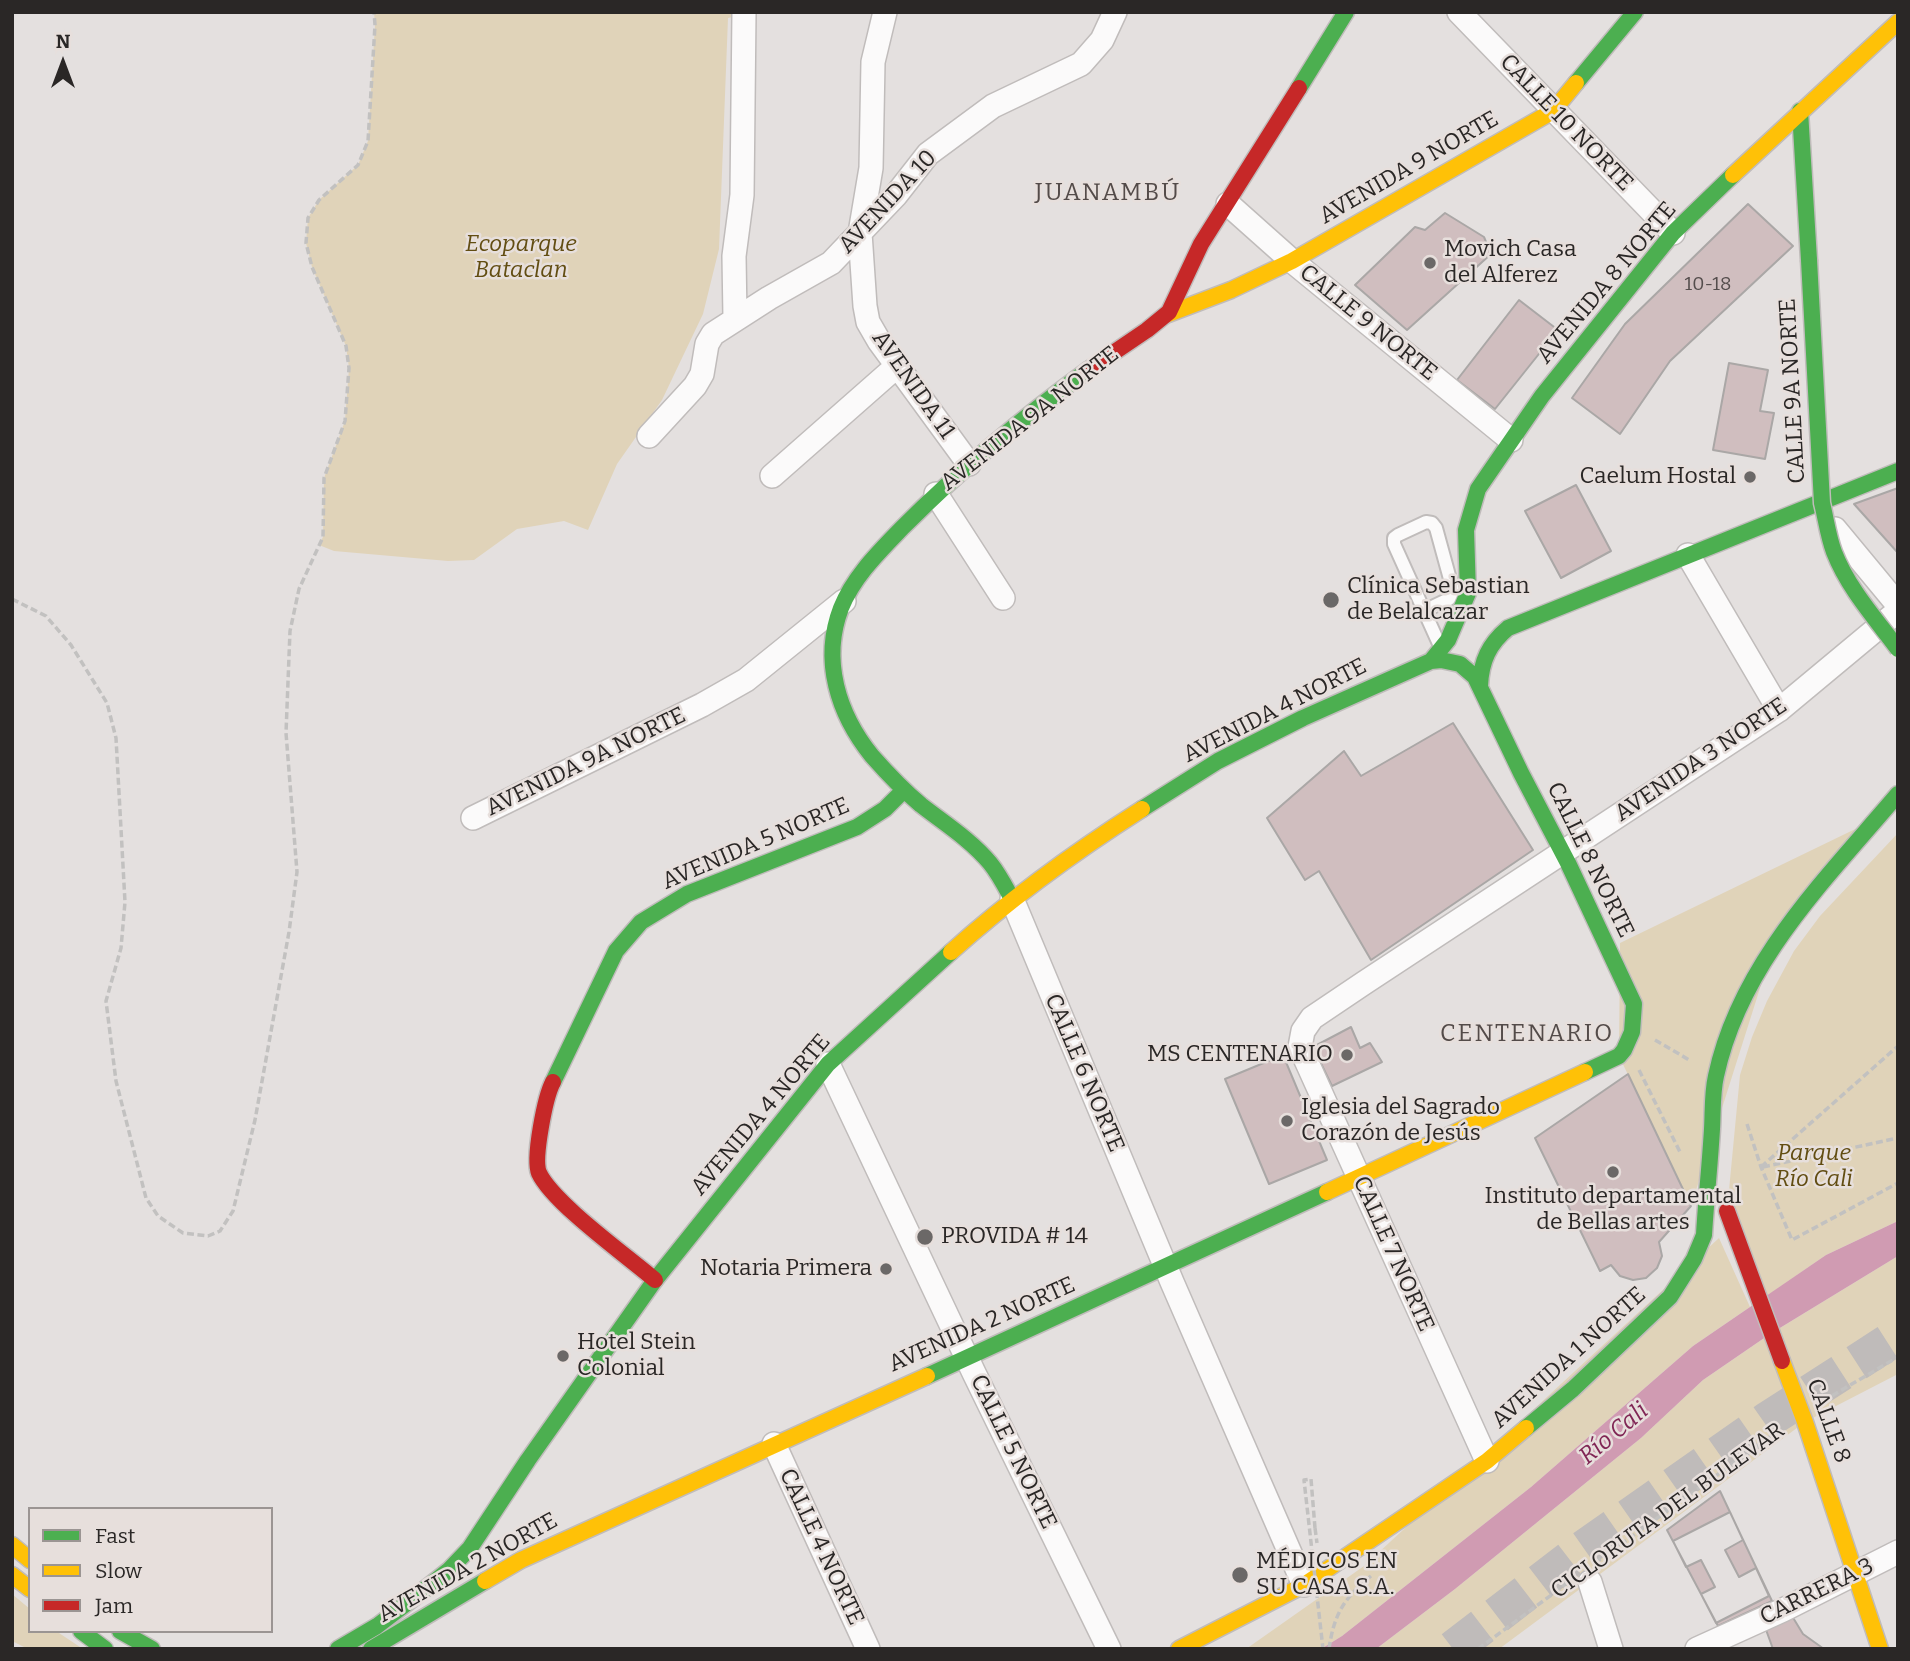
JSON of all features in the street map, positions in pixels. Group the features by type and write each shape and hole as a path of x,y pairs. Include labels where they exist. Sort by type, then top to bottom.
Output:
{"main road":[{"name":"AVENIDA 9A NORTE","path":"844,601 866,567 936,494 969,464 1058,392 1168,314 1199,247 1346,12"},
{"name":"AVENIDA 9 NORTE","path":"1168,314 1231,290 1293,261 1553,111 1635,12"},
{"name":"AVENIDA 8 NORTE","path":"1436,655 1454,630 1468,593 1466,530 1478,489 1542,396 1673,233 1800,111 1898,22"},
{"name":"CALLE 9A NORTE","path":"1800,111 1822,503 1834,552 1852,584 1898,649"},
{"path":"1480,686 1483,659 1489,647 1508,628 1898,471"},
{"name":"AVENIDA 8 NORTE","path":"1468,593 1482,616 1508,628"},
{"name":"CALLE 6 NORTE","path":"844,601 833,639 832,659 839,701 849,722 865,746 904,790 976,847 997,870 1012,899"},
{"name":"CALLE 8 NORTE","path":"1436,655 1441,660 1460,664 1469,670 1480,686 1634,1004 1635,1030"},
{"name":"AVENIDA 4 NORTE","path":"338,1649 377,1626 450,1570 470,1548 528,1460 655,1280 828,1064 1012,899 1079,849 1217,761 1436,655"},
{"name":"AVENIDA 5 NORTE","path":"655,1280 555,1196 538,1171 540,1130 550,1088 616,951 640,922 687,894 857,827 885,809 904,790"},
{"path":"1774,944 1803,903 1896,796"},
{"path":"1774,944 1827,900"},
{"name":"AVENIDA 1 NORTE","path":"1179,1649 1304,1585 1487,1461 1573,1389 1670,1297 1694,1259 1704,1235 1717,1071 1746,993 1774,944"},
{"path":"1623,1051 1635,1030"},
{"name":"AVENIDA 2 NORTE","path":"371,1649 521,1560 1166,1267 1623,1051"},
{"name":"CALLE 8","path":"1704,1235 1727,1205 1857,1572 1880,1649"},
{"path":"487,1522 487,1537 495,1549 506,1558 521,1560"},
{"path":"12,1545 28,1558"},
{"path":"12,1575 28,1587"},
{"path":"1210,1649 1304,1585"},
{"path":"84,1633 105,1649"},
{"path":"124,1633 152,1649"}],"street":[{"path":"736,318 734,256 742,195 744,12"},
{"name":"AVENIDA 11","path":"885,12 873,62 872,168 860,233 865,306 868,322 969,464"},
{"name":"AVENIDA 10","path":"649,436 695,386 702,374 707,344 713,334 831,263 896,195 928,154 993,106 1081,64 1102,40 1115,12"},
{"name":"CALLE 10 NORTE","path":"1459,12 1673,233"},
{"name":"CALLE 9 NORTE","path":"1228,204 1293,261 1511,440"},
{"path":"772,477 897,366"},
{"path":"936,494 1003,598"},
{"path":"1834,527 1835,496"},
{"path":"1802,509 1834,527 1898,605"},
{"path":"1688,555 1779,710"},
{"name":"AVENIDA 9A NORTE","path":"473,818 702,705 746,680 844,601"},
{"name":"AVENIDA 3 NORTE","path":"1300,1046 1303,1031 1312,1018 1779,710 1898,611"},
{"name":"CALLE 6 NORTE","path":"1012,899 1166,1267 1304,1585"},
{"name":"CALLE 7 NORTE","path":"1300,1046 1487,1461"},
{"name":"CALLE 5 NORTE","path":"828,1064 1109,1649"},
{"name":"CALLE 4 NORTE","path":"774,1444 868,1649"},
{"name":"CARRERA 3","path":"1697,1649 1783,1610 1898,1552"},
{"path":"1583,1577 1611,1649"}],"lane":[{"path":"1424,611 1452,596 1436,528 1432,523 1426,522 1394,538 1394,544 1424,611 1436,655"},
{"path":"1445,563 1467,555"}],"path":[{"path":"12,599 46,616 71,645 107,703 116,738 125,902 121,948 106,1001 116,1080 146,1198 158,1216 183,1233 208,1236 219,1231 233,1211 255,1120 289,932 297,872 286,733 290,631 299,589 323,537 324,478 345,421 349,368 346,346 312,267 306,243 308,218 319,200 358,165 368,141 376,25 374,12"},
{"path":"1635,1030 1694,1063"},
{"path":"1761,1167 1898,1046"},
{"path":"1623,1051 1684,1160"},
{"path":"1747,1124 1761,1167 1792,1240 1898,1183"},
{"path":"1761,1167 1898,1138"},
{"name":"CICLORUTA DEL BULEVAR","path":"1478,1649 1583,1577 1802,1413 1898,1357"},
{"path":"1315,1528 1311,1479 1304,1480 1323,1649"},
{"path":"1329,1649 1332,1626 1340,1609 1352,1591 1371,1576"}],"green space":[{"name":"Ecoparque Bataclan","path":"374,12 758,12 728,18 719,249 703,314 662,400 617,464 588,530 564,521 517,529 474,560 448,561 334,551 319,545 323,537 324,478 345,421 349,368 346,346 312,267 306,243 308,218 319,200 358,165 368,141"},
{"path":"1878,818 1774,944 1691,1206 1619,1056 1620,943"},
{"name":"Parque Río Cali","path":"1898,833 1898,1221 1826,1255 1761,1300 1727,1211 1740,1075 1767,1001 1794,951 1820,916"},
{"path":"1719,1238 1750,1307 1693,1346 1531,1487 1342,1636 1321,1649 1246,1649 1364,1566"},
{"path":"1898,1256 1898,1374 1805,1422 1499,1649 1376,1649 1455,1589 1641,1438 1703,1380 1770,1334"},
{"path":"12,1594 28,1607 28,1633 59,1633 83,1649 28,1649 12,1641"}],"water":[{"name":"Río Cali","path":"1898,1221 1898,1256 1770,1334 1703,1380 1641,1438 1455,1589 1376,1649 1321,1649 1342,1636 1531,1487 1693,1346 1826,1255"}],"building":[{"path":"1748,204 1793,246 1670,361 1620,434 1572,398 1625,324"},
{"name":"Movich Casa del Alferez","path":"1445,213 1484,237 1491,254 1407,330 1355,285 1415,227 1425,230"},
{"path":"1519,300 1558,330 1495,409 1457,380"},
{"path":"1729,363 1768,370 1760,411 1774,413 1765,459 1713,450"},
{"path":"1576,485 1611,551 1561,578 1525,511"},
{"path":"1898,488 1898,553 1854,504"},
{"path":"1453,723 1533,850 1371,960 1319,871 1305,880 1267,818 1344,751 1361,776"},
{"name":"MS CENTENARIO","path":"1351,1027 1360,1048 1370,1043 1382,1062 1332,1086 1313,1047"},
{"path":"1283,1055 1327,1160 1269,1184 1225,1079"},
{"name":"Instituto departamental de Bellas artes","path":"1628,1074 1691,1206 1659,1242 1662,1256 1657,1268 1646,1278 1633,1280 1620,1276 1611,1265 1600,1271 1535,1138"},
{"path":"1720,1491 1772,1601 1718,1626 1667,1530"},
{"path":"1730,1512 1743,1540 1725,1550 1739,1577 1756,1568 1769,1596 1716,1623 1701,1594 1715,1587 1701,1560 1686,1567 1673,1541"},
{"path":"1792,1616 1803,1634 1824,1649 1773,1649 1765,1627"}],"tunnel":[{"path":"1453,1649 1583,1549 1769,1419 1898,1336"}],"traffic: fast":[{"path":"1299,88 1346,12"},
{"path":"1576,83 1635,12"},
{"path":"1800,111 1809,260"},
{"path":"1431,661 1448,640 1468,593 1466,530 1478,489 1542,396 1673,233 1733,175"},
{"path":"1809,260 1822,503 1829,534 1834,552 1847,578 1898,649"},
{"path":"1012,899 983,855 908,793 860,740 836,686 833,667 835,628 846,596 853,585 902,528 992,445 1088,370"},
{"path":"1480,686 1487,654 1508,628 1898,471"},
{"path":"1142,809 1218,761 1303,718 1431,661 1460,664 1475,677 1568,863 1634,1004 1632,1032 1624,1050 1619,1056 1585,1072"},
{"path":"553,1082 616,951 641,922 687,894 857,827 885,809 904,790"},
{"path":"1526,1428 1573,1389 1670,1297 1694,1259 1704,1235 1715,1082 1728,1035 1744,996 1789,925 1898,794"},
{"path":"338,1649 377,1626 415,1597 449,1570 470,1548 528,1460 655,1280 828,1064 951,952"},
{"path":"927,1376 1327,1192"},
{"path":"371,1649 485,1581"},
{"path":"84,1633 105,1649"},
{"path":"124,1633 152,1649"}],"traffic: slow":[{"path":"1733,175 1898,22"},
{"path":"1168,314 1231,290 1292,261 1553,111 1576,83"},
{"path":"951,952 1044,876 1142,809"},
{"path":"1327,1192 1585,1072"},
{"path":"1782,1361 1805,1422 1880,1649"},
{"path":"485,1581 521,1560 927,1376"},
{"path":"1179,1649 1304,1585 1487,1461 1526,1428"},
{"path":"12,1545 28,1558"},
{"path":"12,1575 28,1587"}],"traffic: jam":[{"path":"1088,370 1169,312 1201,244 1299,88"},
{"path":"553,1082 541,1128 539,1173 574,1214 655,1280"},
{"path":"1727,1211 1782,1361"}],"place":[{"name":"Movich Casa del Alferez","path":"1430,263"},
{"name":"Caelum Hostal","path":"1750,477"},
{"name":"Clínica Sebastian de Belalcazar","path":"1331,600"},
{"name":"MS CENTENARIO","path":"1347,1055"},
{"name":"Iglesia del Sagrado Corazón de Jesús","path":"1287,1121"},
{"name":"Instituto departamental de Bellas artes","path":"1613,1172"},
{"name":"PROVIDA # 14","path":"925,1237"},
{"name":"Notaria Primera","path":"886,1269"},
{"name":"Hotel Stein Colonial","path":"563,1356"},
{"name":"MÉDICOS EN SU CASA S.A.","path":"1240,1575"}],"district":[{"name":"JUANAMBÚ","path":"1108,193"},
{"name":"CENTENARIO","path":"1527,1034"}]}
